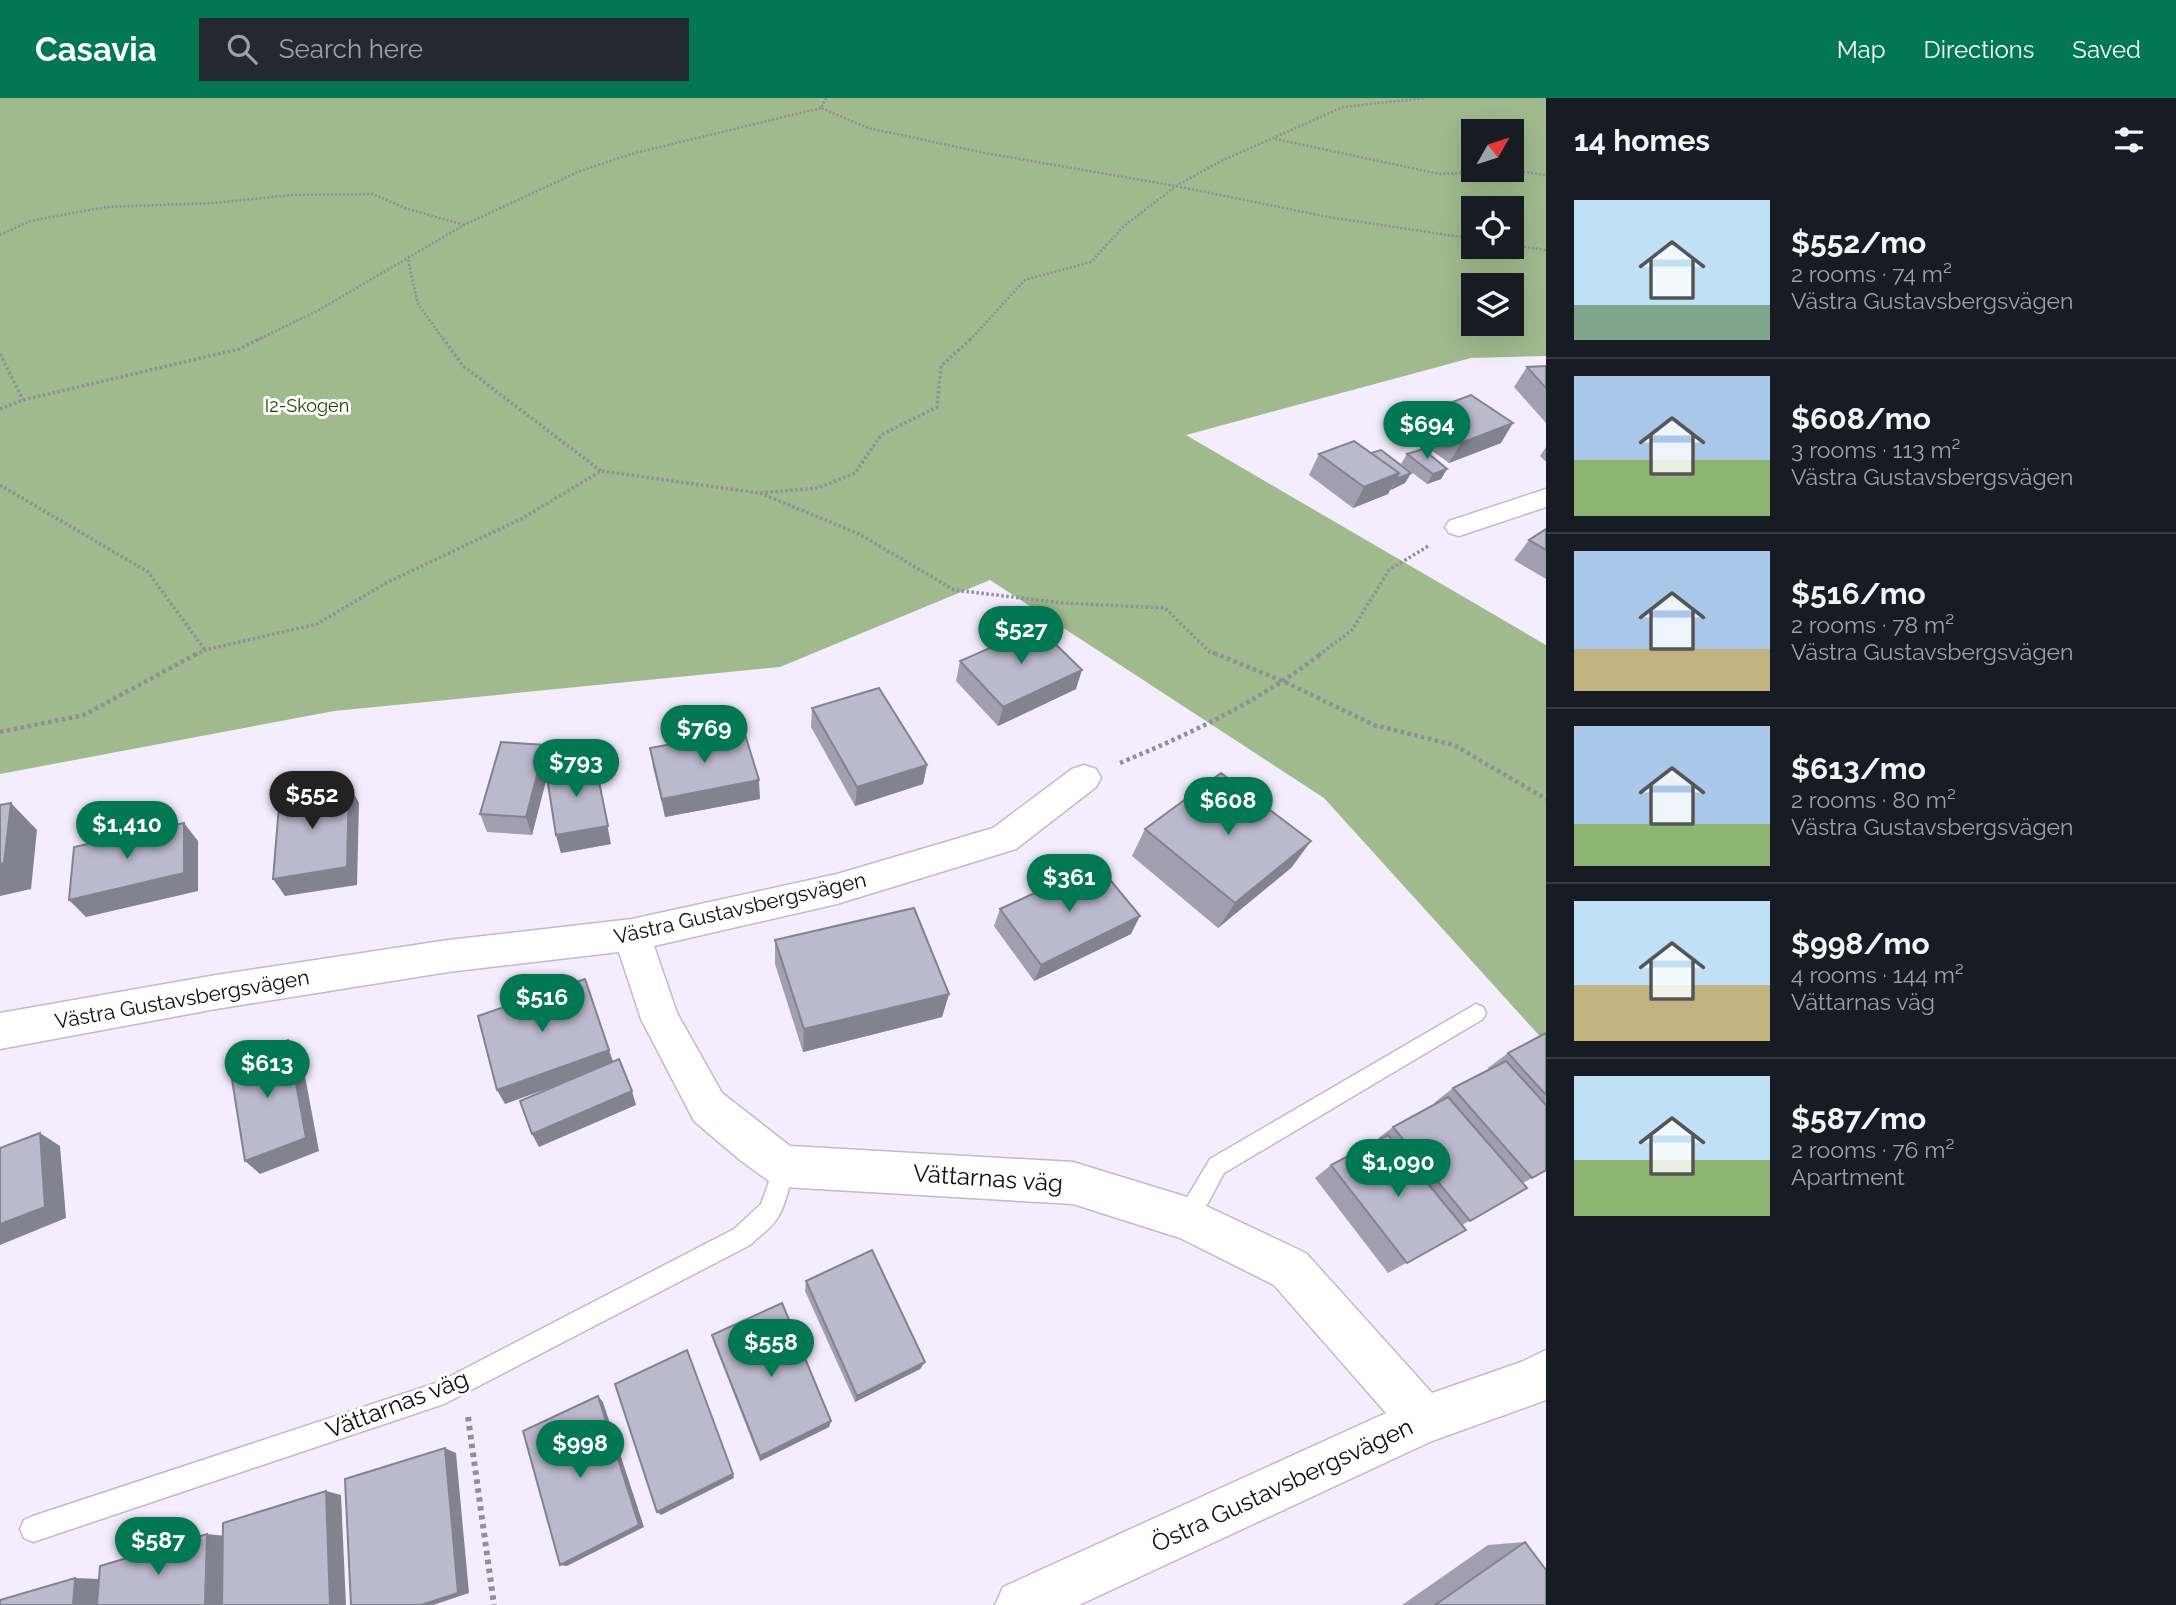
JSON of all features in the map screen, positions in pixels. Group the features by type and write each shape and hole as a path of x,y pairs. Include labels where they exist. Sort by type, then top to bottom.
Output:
{"street":[{"path":"1459,527 1546,498"},
{"name":"Västra Gustavsbergsvägen","path":"0,1031 216,992 448,956 632,935 837,888 1004,839 1084,778"},
{"path":"632,935 660,1020 708,1107 784,1166"},
{"name":"Vättarnas väg","path":"784,1166 1073,1183 1187,1219 1290,1269 1424,1420"},
{"name":"Östra Gustavsbergsvägen","path":"1021,1605 1424,1420 1542,1384"}],"lane":[{"path":"1187,1219 1217,1166 1476,1013"},
{"name":"Vättarnas väg","path":"33,1529 444,1392 742,1237 770,1211 784,1166"}],"path":[{"path":"821,108 826,98"},
{"path":"408,260 418,304 463,366 601,471 759,493 818,488 855,473 881,435 937,407 942,366 976,335 1025,280 1091,262 1124,226 1176,186 1221,161 1343,107 1426,98"},
{"path":"0,409 23,400 239,349 317,311 464,225 580,171 631,154 821,108 868,128 985,153 1176,186 1328,217 1461,237"},
{"path":"1274,138 1440,174 1511,170 1546,175"},
{"path":"0,235 30,220 106,207 213,203 293,194 373,194 405,208 464,225"},
{"path":"1524,247 1546,250"},
{"path":"0,354 23,400"},
{"path":"0,732 84,715 205,650 317,624 386,583 521,519 601,471"},
{"path":"0,485 148,572 205,650"},
{"path":"759,493 859,534 954,590 1063,603 1165,608 1210,652 1285,682 1374,725 1454,745 1546,799"},
{"path":"1084,778 1205,727 1285,682 1352,630 1388,570 1459,527"},
{"path":"464,1382 494,1605"}],"green space":[{"name":"I2-Skogen","path":"0,98 1546,98 1546,356 1471,358 1186,435 1546,645 1546,1043 1324,798 990,580 780,667 334,711 0,774"}],"building":[{"path":"1546,366 1546,388 1527,367"},
{"path":"1471,395 1513,423 1461,443 1420,414"},
{"path":"1354,441 1399,473 1364,487 1319,454"},
{"path":"1423,449 1447,469 1433,474 1407,454"},
{"path":"1381,450 1411,473 1396,479 1399,473 1371,453"},
{"path":"1546,529 1546,550 1529,540"},
{"path":"1038,627 1082,670 1003,707 960,661"},
{"path":"879,688 927,765 857,787 812,708"},
{"path":"744,731 759,780 662,799 650,748"},
{"path":"501,742 545,745 526,817 480,814"},
{"path":"595,762 608,826 556,835 546,771"},
{"path":"1221,773 1311,841 1235,903 1145,829"},
{"path":"349,784 347,867 273,879 280,794"},
{"path":"11,803 4,863 0,864 0,805"},
{"path":"184,823 184,873 69,900 74,847"},
{"path":"1097,864 1140,916 1041,965 1000,909"},
{"path":"914,908 949,994 804,1029 775,940"},
{"path":"585,979 609,1050 497,1090 478,1016"},
{"path":"1546,1033 1546,1095 1508,1053"},
{"path":"288,1040 306,1138 245,1161 229,1061"},
{"path":"619,1059 632,1091 532,1134 520,1101"},
{"path":"1506,1061 1546,1105 1546,1170 1532,1178 1453,1088"},
{"path":"1448,1097 1527,1188 1470,1221 1393,1127"},
{"path":"40,1133 45,1207 0,1224 0,1148"},
{"path":"1388,1135 1466,1230 1407,1263 1331,1165"},
{"path":"872,1250 925,1362 857,1396 806,1281"},
{"path":"782,1303 831,1421 760,1456 712,1335"},
{"path":"687,1350 733,1474 657,1512 615,1384"},
{"path":"598,1396 639,1525 560,1565 523,1431"},
{"path":"445,1448 458,1593 421,1605 351,1605 345,1479"},
{"path":"326,1491 330,1605 222,1605 223,1523"},
{"path":"207,1534 205,1605 97,1605 100,1566"},
{"path":"1525,1542 1546,1570 1546,1605 1435,1605"},
{"path":"75,1578 73,1605 0,1605 0,1600"}]}
